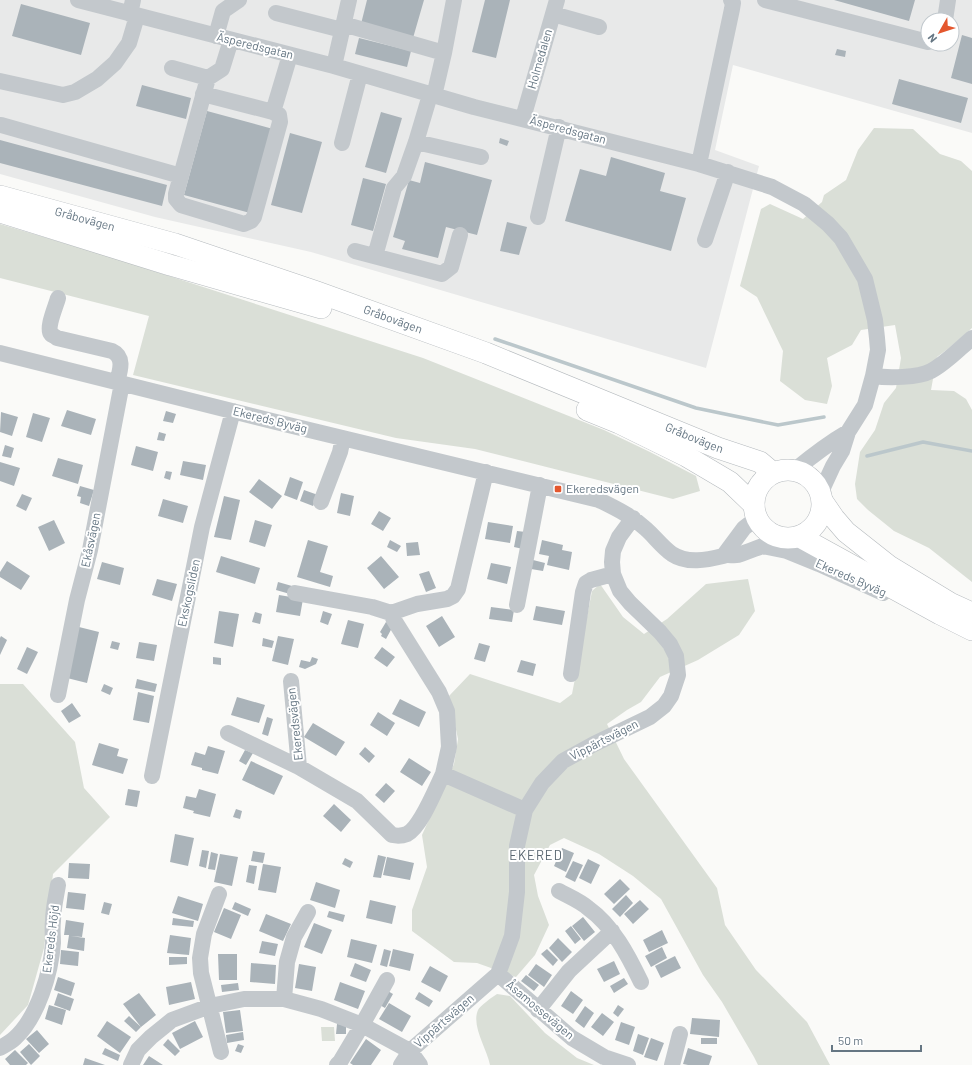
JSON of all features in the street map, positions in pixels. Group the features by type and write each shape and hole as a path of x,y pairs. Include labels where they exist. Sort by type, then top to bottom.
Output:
{"main road":[{"name":"Gråbovägen","path":"0,196 175,244 324,294 486,353 718,448 760,462 774,473"},
{"name":"Gråbovägen","path":"0,212 170,266 308,303 473,363 619,423 686,456 730,482 755,512"},
{"path":"972,613 950,603 889,566 846,532 834,518 816,484 803,473 795,470 784,470 774,473 759,486 754,498 755,512 760,524 768,532 792,538 849,563 940,614 972,630"},
{"path":"792,538 813,529 818,523 821,516 822,497"}],"street":[{"name":"Äsperedsgatan","path":"78,0 133,10 223,38 334,66 432,95 728,172 772,187 786,193 804,204 828,224 841,238 865,279 870,297 878,350 873,376 864,405 848,432 842,451 833,466 822,497"},
{"path":"203,94 273,112 278,116 280,122 254,217 251,221 244,224 180,205 176,199 176,194 203,94 208,78 222,69 223,11 239,0"},
{"path":"334,66 349,0"},
{"path":"376,256 394,188 404,176 432,95 444,53 454,0"},
{"path":"699,164 733,0"},
{"path":"765,0 920,40"},
{"path":"946,12 948,0"},
{"path":"555,7 599,27"},
{"name":"Holmedalen","path":"523,118 555,7"},
{"path":"0,81 63,95 75,92 97,79 114,63 129,43 133,10"},
{"path":"276,14 343,27 444,53"},
{"path":"273,112 290,55"},
{"path":"172,68 208,78"},
{"path":"342,143 360,74"},
{"path":"1,125 181,176"},
{"path":"538,217 559,128"},
{"path":"416,142 480,157"},
{"path":"705,240 728,172"},
{"path":"355,251 442,274 451,267 460,234"},
{"name":"Ekåsvägen","path":"58,298 50,326 52,335 57,338 112,351 117,353 121,359 119,383 90,550 77,600 58,695"},
{"path":"873,376 882,377 923,374 932,370 972,338"},
{"name":"Ekereds Byväg","path":"0,354 599,500 633,518 674,555 686,560 717,558 724,555 736,556 761,546 792,538"},
{"name":"Ekskogsliden","path":"152,776 202,527 233,411"},
{"name":"Äsperedsgatan","path":"795,470 833,440 848,432"},
{"path":"321,502 340,452 343,438"},
{"path":"295,593 372,607 391,613 417,604 447,599 455,594 458,589 486,472"},
{"path":"517,605 540,485"},
{"path":"724,555 755,512"},
{"name":"Vippärtsvägen","path":"401,1065 410,1051 498,974 512,936 517,892 517,846 525,810 542,783 563,761 650,717 664,706 671,696 678,675 676,656 670,644 660,632 630,603 620,591 613,574 613,551 619,538 633,518"},
{"name":"Ekereds Byväg","path":"761,546 793,553 916,608 940,614"},
{"path":"571,674 583,592 586,584 591,580 613,574"},
{"name":"Ekeredsvägen","path":"228,733 299,767 357,801 392,835 398,836 408,833 417,824 443,774 449,747 447,711 439,692 391,613"},
{"name":"Ekeredsvägen","path":"290,681 299,767"},
{"path":"443,774 525,810"},
{"name":"Ekereds Höjd","path":"0,1048 15,1038 23,1029 44,990 53,944 53,921 58,885"},
{"path":"559,891 588,908 612,931 630,959 641,982"},
{"path":"219,894 204,934 200,958 202,973 221,1052"},
{"path":"284,999 287,962 294,937 308,912"},
{"path":"538,1010 569,971 612,931"},
{"name":"Åsamossevägen","path":"498,974 572,1038 604,1056 628,1065"},
{"path":"337,1065 362,1025 387,980"},
{"path":"131,1065 138,1050 172,1020 210,1006 244,999 284,999 321,1009 362,1025 410,1051 420,1065"},
{"path":"672,1065 680,1034"}],"shaded area":[{"path":"0,0 972,0 972,133 733,65 715,150 759,166 706,368 311,252 155,217 0,174"},
{"path":"874,128 913,129 940,154 961,161 972,171 972,328 937,357 931,390 954,391 966,399 972,410 972,582 929,548 894,531 857,499 855,484 860,452 875,430 884,403 896,388 901,358 895,325 861,330 852,345 827,358 832,386 827,404 805,400 780,381 783,351 757,297 740,286 761,209 770,204 803,219 822,202 824,195 846,180 858,150"},
{"path":"0,224 104,255 423,358 604,430 650,452 696,476 700,491 673,499 475,449 396,438 133,375 149,316 0,278"},
{"path":"748,579 755,611 739,635 698,660 660,677 641,702 607,724 624,759 717,888 725,925 756,970 807,1022 830,1065 758,1065 722,1002 703,975 661,899 633,876 599,854 564,838 550,845 534,875 538,896 549,925 535,955 516,977 477,963 454,962 412,931 412,910 427,867 422,835 454,764 458,739 449,696 470,674 560,703 572,694 592,591 600,584 623,617 644,634 667,619 706,584"},
{"path":"0,684 23,684 75,742 84,788 110,817 53,874 44,948 28,1005 0,1035"},
{"path":"497,994 510,996 545,1033 577,1058 594,1065 490,1065 480,1038 476,1023 476,1016 479,1008"},
{"path":"321,1027 334,1027 335,1041 322,1041"}],"building":[{"path":"367,0 424,0 413,38 361,24"},
{"path":"485,0 510,0 496,58 472,52"},
{"path":"834,0 915,0 909,21"},
{"path":"21,4 90,23 81,55 12,36"},
{"path":"962,35 972,38 972,84 951,78 958,52 960,52"},
{"path":"359,38 411,51 407,67 355,54"},
{"path":"837,49 846,51 845,57 835,55"},
{"path":"899,79 968,98 961,123 892,104"},
{"path":"142,85 191,98 186,119 136,106"},
{"path":"207,111 273,129 250,213 184,195"},
{"path":"381,112 402,118 386,173 365,167"},
{"path":"290,133 322,142 302,213 271,205"},
{"path":"500,138 509,141 507,146 499,143"},
{"path":"0,140 167,185 162,206 0,163"},
{"path":"611,157 665,173 660,191 686,198 671,251 565,221 580,169 606,176"},
{"path":"425,162 492,180 477,235 446,227 438,258 402,249 405,241 393,237 409,180 420,183"},
{"path":"363,178 386,184 373,231 351,225"},
{"path":"507,222 527,227 519,255 500,251"},
{"path":"67,410 96,419 91,435 61,426"},
{"path":"166,411 176,414 173,423 163,421"},
{"path":"1,412 18,417 12,436 0,432"},
{"path":"33,413 50,418 42,442 26,437"},
{"path":"159,432 166,434 164,441 157,440"},
{"path":"5,445 14,448 11,458 2,456"},
{"path":"136,446 158,452 153,471 131,465"},
{"path":"58,458 83,465 78,484 52,476"},
{"path":"183,461 206,465 203,480 180,475"},
{"path":"0,462 20,468 14,486 0,481"},
{"path":"166,471 172,472 170,480 164,478"},
{"path":"290,477 303,482 297,500 284,495"},
{"path":"259,479 282,496 272,509 249,492"},
{"path":"80,486 94,490 89,506 80,503 81,497 77,496"},
{"path":"304,490 318,495 313,506 300,501"},
{"path":"341,493 354,496 350,516 337,513"},
{"path":"22,494 32,498 26,511 16,506"},
{"path":"224,496 240,500 231,540 214,537"},
{"path":"163,499 188,506 183,523 158,516"},
{"path":"379,511 391,518 383,531 371,524"},
{"path":"54,520 65,543 49,551 38,527"},
{"path":"255,520 272,525 265,547 249,542"},
{"path":"488,522 513,526 510,543 485,539"},
{"path":"517,531 526,532 523,549 514,547"},
{"path":"308,540 328,546 320,572 333,576 330,587 297,577"},
{"path":"390,540 401,546 397,552 387,547"},
{"path":"542,540 563,545 562,550 572,552 569,570 547,565 549,556 539,554"},
{"path":"418,542 420,555 407,556 406,543"},
{"path":"221,556 260,568 255,584 216,572"},
{"path":"381,556 399,577 384,589 367,568"},
{"path":"533,560 545,563 543,571 531,569"},
{"path":"7,561 30,576 21,590 0,577 0,572"},
{"path":"102,562 124,568 120,585 97,579"},
{"path":"491,563 511,567 507,584 487,579"},
{"path":"429,571 436,588 426,592 419,574"},
{"path":"157,579 177,584 172,601 152,595"},
{"path":"278,582 292,586 290,594 276,590"},
{"path":"279,595 303,599 300,616 276,612"},
{"path":"536,606 565,611 562,625 533,620"},
{"path":"491,607 514,610 512,622 489,619"},
{"path":"219,611 239,614 233,647 214,643"},
{"path":"323,611 332,614 328,625 320,622"},
{"path":"255,612 262,614 260,624 252,622"},
{"path":"442,616 455,637 439,647 426,626"},
{"path":"348,620 364,624 358,648 341,644"},
{"path":"386,622 393,626 386,639 381,636 382,634 380,632"},
{"path":"79,627 99,632 87,683 67,678"},
{"path":"1,636 7,640 0,655 0,638"},
{"path":"278,636 294,639 288,665 272,661"},
{"path":"263,638 274,641 272,648 262,646"},
{"path":"112,641 120,643 118,650 110,648"},
{"path":"139,642 157,645 154,661 136,658"},
{"path":"479,643 490,646 485,662 474,659"},
{"path":"27,647 38,652 27,674 17,669"},
{"path":"382,647 395,657 387,667 374,658"},
{"path":"213,657 221,658 221,665 213,664"},
{"path":"312,657 318,659 316,664 305,669 299,667 301,660 310,662"},
{"path":"521,660 536,664 533,676 517,672"},
{"path":"137,679 157,684 155,692 135,688"},
{"path":"104,684 113,688 110,695 101,691"},
{"path":"138,692 154,696 149,723 133,720"},
{"path":"237,697 265,705 259,723 231,715"},
{"path":"400,699 426,712 419,727 392,714"},
{"path":"72,703 81,716 69,723 61,711"},
{"path":"378,712 395,723 387,736 370,725"},
{"path":"267,717 273,719 268,736 262,734"},
{"path":"313,723 345,742 336,756 304,737"},
{"path":"99,743 119,749 117,756 128,759 123,774 92,765"},
{"path":"208,746 225,751 218,774 202,770 202,768 191,765 195,752 205,755"},
{"path":"365,747 375,756 369,763 359,754"},
{"path":"245,750 253,753 246,765 239,761"},
{"path":"409,758 431,772 422,786 400,772"},
{"path":"251,761 283,776 274,795 242,780"},
{"path":"386,783 395,791 384,803 375,795"},
{"path":"128,789 140,791 137,807 125,805"},
{"path":"199,789 216,794 210,817 193,813 194,811 183,808 186,796 196,798"},
{"path":"334,804 351,820 341,832 323,816"},
{"path":"236,809 242,811 240,819 233,817"},
{"path":"175,834 194,838 188,866 170,862"},
{"path":"562,848 574,853 566,872 554,866"},
{"path":"202,850 209,851 206,868 199,866"},
{"path":"253,851 265,853 263,863 251,861"},
{"path":"211,852 218,854 215,870 208,869"},
{"path":"220,854 238,857 232,886 214,882"},
{"path":"378,855 386,857 381,878 373,877"},
{"path":"387,857 414,863 410,880 383,875"},
{"path":"345,858 353,862 350,868 342,864"},
{"path":"588,859 600,865 591,884 579,878"},
{"path":"573,861 583,865 575,882 565,877"},
{"path":"69,863 90,864 89,879 68,878"},
{"path":"263,864 281,867 276,893 258,890"},
{"path":"249,865 257,866 254,884 246,882"},
{"path":"620,879 630,889 614,904 604,894"},
{"path":"316,882 340,890 335,908 310,900"},
{"path":"68,892 86,894 84,910 66,908"},
{"path":"626,895 633,903 620,917 612,909"},
{"path":"178,896 203,904 198,921 172,913"},
{"path":"370,900 396,906 392,924 366,918"},
{"path":"640,900 649,909 633,924 624,914"},
{"path":"104,902 112,904 109,915 101,913"},
{"path":"235,902 251,909 248,916 232,909"},
{"path":"224,908 241,915 231,939 214,932"},
{"path":"329,911 345,915 343,922 327,917"},
{"path":"266,914 291,924 283,941 259,931"},
{"path":"583,917 595,932 584,941 572,926"},
{"path":"173,918 194,921 193,927 172,925"},
{"path":"66,920 84,923 82,937 71,936 85,938 84,951 67,948 69,935 64,935"},
{"path":"314,923 332,930 322,954 304,947"},
{"path":"571,926 581,939 575,944 565,931"},
{"path":"662,930 668,943 649,952 643,940"},
{"path":"170,935 191,938 189,955 167,953"},
{"path":"558,938 572,952 562,962 549,948"},
{"path":"351,939 377,945 372,963 347,957"},
{"path":"262,941 278,944 275,956 259,953"},
{"path":"662,947 667,958 651,967 645,956"},
{"path":"384,949 391,951 387,967 380,965"},
{"path":"393,949 414,954 410,971 389,966"},
{"path":"547,949 558,960 553,966 541,954"},
{"path":"61,950 79,952 78,966 60,964"},
{"path":"218,954 237,954 237,980 219,980"},
{"path":"675,956 681,968 661,978 655,966"},
{"path":"169,957 187,957 187,964 169,965"},
{"path":"614,961 620,974 604,982 597,969"},
{"path":"251,963 276,965 275,984 250,982"},
{"path":"355,963 371,970 366,982 350,976"},
{"path":"299,964 316,967 312,991 295,988"},
{"path":"536,964 552,975 544,987 528,975"},
{"path":"430,966 448,976 440,992 421,982"},
{"path":"526,975 539,985 534,991 521,981"},
{"path":"58,977 75,983 71,996 54,990"},
{"path":"624,978 628,984 614,993 610,986"},
{"path":"191,982 195,999 169,1005 166,987"},
{"path":"340,982 365,991 358,1009 334,1000"},
{"path":"238,983 239,990 222,992 221,985"},
{"path":"386,990 393,994 385,1008 378,1004"},
{"path":"571,991 583,1000 573,1014 561,1006"},
{"path":"419,992 433,1001 429,1007 415,999"},
{"path":"58,993 74,999 70,1011 54,1005"},
{"path":"139,993 156,1015 141,1027 123,1004"},
{"path":"389,1003 411,1016 402,1032 379,1019"},
{"path":"49,1005 66,1010 62,1025 45,1019"},
{"path":"618,1005 624,1009 618,1017 613,1013"},
{"path":"585,1006 594,1013 584,1028 575,1021"},
{"path":"240,1010 243,1031 226,1033 223,1012"},
{"path":"602,1013 614,1022 603,1036 591,1027"},
{"path":"129,1016 141,1027 136,1032 124,1021"},
{"path":"692,1018 720,1020 719,1037 690,1034"},
{"path":"107,1021 131,1037 120,1053 97,1036"},
{"path":"195,1021 203,1037 180,1049 172,1033"},
{"path":"621,1022 635,1027 629,1045 615,1040"},
{"path":"337,1024 346,1025 346,1034 336,1034"},
{"path":"37,1030 49,1044 39,1053 26,1039"},
{"path":"243,1032 244,1040 227,1043 226,1035"},
{"path":"638,1034 649,1038 643,1055 633,1051"},
{"path":"651,1038 664,1043 657,1061 644,1057"},
{"path":"701,1038 717,1038 717,1044 701,1044"},
{"path":"168,1039 180,1051 175,1056 163,1045"},
{"path":"366,1039 381,1050 371,1065 353,1065 350,1063"},
{"path":"29,1044 40,1056 31,1065 20,1052"},
{"path":"238,1044 244,1046 241,1053 235,1051"},
{"path":"105,1048 120,1055 118,1061 102,1054"},
{"path":"688,1048 712,1056 709,1065 683,1064"},
{"path":"15,1050 28,1063 26,1065 10,1065 5,1059"},
{"path":"149,1056 163,1065 143,1065"},
{"path":"85,1058 105,1065 83,1065"}],"waterway":[{"path":"495,339 696,408 778,425 824,417"},
{"path":"867,456 923,442 972,451"}],"place":[{"name":"Ekeredsvägen","path":"558,489"}],"district":[{"name":"EKERED","path":"536,855"}]}
